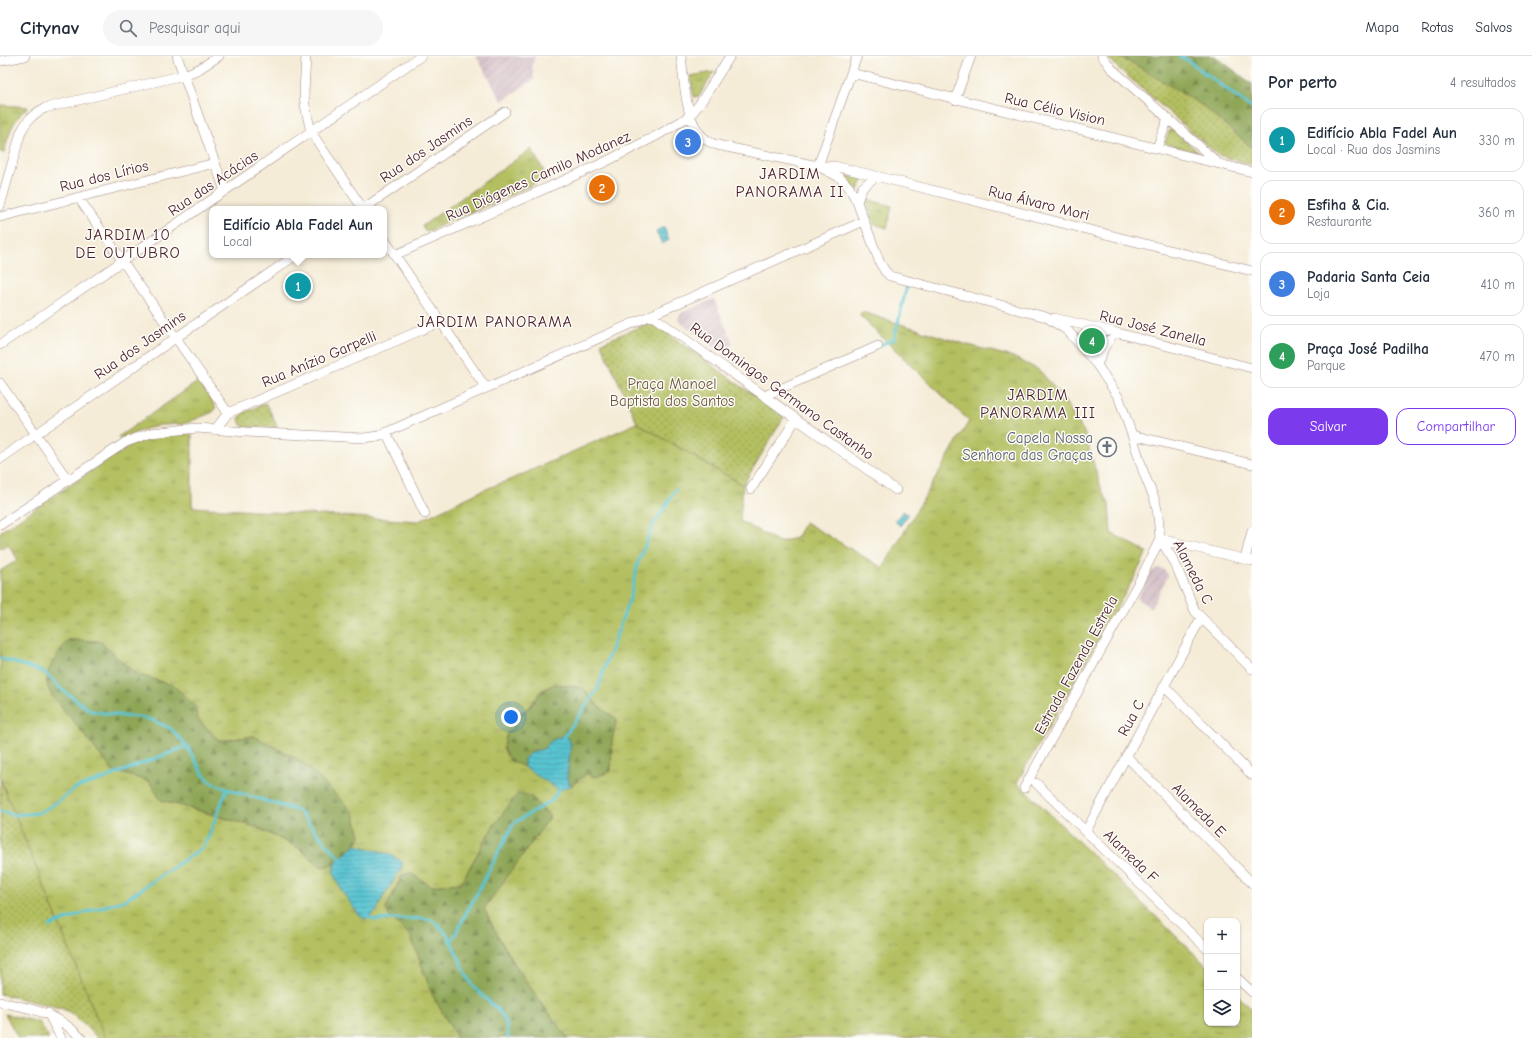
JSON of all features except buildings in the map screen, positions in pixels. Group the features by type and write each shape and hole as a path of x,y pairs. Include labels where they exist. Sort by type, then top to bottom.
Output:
{"street":[{"path":"0,60 25,56"},
{"path":"177,56 226,191"},
{"path":"0,206 20,132 25,123 37,112 45,108 184,75 199,69 218,56"},
{"path":"306,56 304,93 311,132 361,206"},
{"name":"Rua das Acácias","path":"0,345 421,56"},
{"path":"681,56 690,116 698,132 713,144 818,166 857,56"},
{"name":"Rua Diógenes Camilo Modanez","path":"395,255 637,147 690,116 702,102 730,56"},
{"path":"955,100 971,56"},
{"path":"1102,56 1111,68 1218,163"},
{"name":"Rua Célio Vision","path":"851,73 955,100 1252,172"},
{"name":"Rua dos Jasmins","path":"367,206 505,112"},
{"path":"1157,148 1168,118"},
{"name":"Rua dos Lírios","path":"0,217 215,163"},
{"name":"Rua Álvaro Mori","path":"818,166 834,166 876,176 1252,271"},
{"name":"Rua José Zanella","path":"818,166 843,180 849,187 857,202 880,263 890,276 1046,317 1114,332 1252,368"},
{"path":"857,202 862,188 876,176"},
{"path":"78,197 228,413"},
{"path":"0,525 126,442 157,431 197,428 364,438 375,437 864,221"},
{"path":"387,243 486,388"},
{"name":"Rua dos Jasmins","path":"0,459 292,258"},
{"name":"Rua Domingos Germano Castanho","path":"651,315 896,490"},
{"path":"1046,317 1068,331 1097,365 1119,398 1144,474 1156,505 1160,539 1248,560 1252,531"},
{"name":"Rua Anízio Garpelli","path":"215,430 228,413 440,322"},
{"path":"1097,365 1104,348 1114,332"},
{"path":"764,396 878,346"},
{"path":"0,383 68,480"},
{"path":"751,489 796,419"},
{"path":"386,432 425,514"},
{"path":"1132,435 1252,464"},
{"name":"Estrada Fazenda Estrela","path":"1024,788 1140,580 1160,539"},
{"name":"Alameda C","path":"1160,539 1174,561 1193,608 1201,618 1252,669"},
{"name":"Rua C","path":"1086,831 1201,618"},
{"path":"1164,686 1252,775"},
{"name":"Alameda E","path":"1126,756 1252,884"},
{"name":"Alameda F","path":"1036,783 1204,946"},
{"path":"1240,981 1252,992"},
{"path":"1,1003 48,1014 70,1027 81,1038"},
{"path":"48,1014 61,1038"}],"shaded area":[{"path":"476,56 535,56 532,65 534,79 502,101"},
{"path":"714,299 733,344 719,351 681,323 678,319 681,313"},
{"path":"1158,568 1163,569 1168,575 1151,608 1137,599 1150,573"}],"green space":[{"path":"1107,56 1116,56 1134,64 1203,106 1252,148 1252,165 1218,155 1116,66"},
{"path":"1116,56 1215,56 1252,84 1252,148 1203,106 1134,64"},
{"path":"714,72 699,96 694,97 690,76"},
{"path":"0,105 28,107 15,122 4,153 0,152"},
{"path":"1170,130 1174,130 1199,153 1166,144 1165,141"},
{"path":"531,149 548,178 426,232 422,226"},
{"path":"845,175 864,179 857,192"},
{"path":"866,199 892,206 887,228 874,224"},
{"path":"862,312 961,343 1013,357 1039,370 1059,393 1084,432 1102,491 1109,504 1111,533 1147,552 1135,576 1017,782 1204,963 1204,1026 1240,1026 1240,998 1252,1009 1252,1038 568,1038 523,976 502,943 484,909 497,890 492,828 461,883 431,886 410,873 402,875 386,909 389,916 411,936 432,994 457,1038 105,1038 0,778 0,571 18,560 8,544 0,549 0,532 127,447 143,440 159,436 192,434 192,507 419,521 481,491 514,478 637,423 743,485 740,521 779,542 796,538 805,522 883,568 969,421 859,315","holes":["68,640 99,641 136,674 197,718 219,741 254,736 320,867 299,848 256,827 161,800 149,781 113,771 51,695","555,684 583,688 598,706 617,719 612,739 611,771 586,774 572,785 509,760 507,733 514,727 521,713 531,706 541,691"]},
{"name":"Praça Manoel Baptista dos Santos","path":"646,324 656,325 784,417 743,485 637,423 601,343"},
{"path":"1080,331 1103,339 1098,352 1095,354 1092,353 1075,336 1075,332"},
{"path":"199,381 215,406 213,412 184,424 160,425 120,439 118,437"},
{"path":"266,403 278,428 246,427 241,425 239,419 243,413"},
{"path":"68,640 99,641 136,674 173,685 196,707 197,718 219,741 254,736 303,762 354,813 360,836 356,845 341,857 334,865 320,867 299,848 256,827 161,800 149,781 113,771 52,695 48,687 48,672"},
{"path":"555,684 583,688 598,706 617,719 612,739 611,771 596,777 586,774 571,786 567,777 571,744 551,741 543,749 531,752 524,759 524,767 509,760 503,748 507,733 514,727 521,713 531,706 541,691"},
{"path":"0,778 105,1038 98,1038 71,1013 61,1008 0,994"},
{"path":"518,793 531,796 550,817 484,909 522,976 568,1038 457,1038 432,994 411,936 389,916 386,909 402,876 410,873 431,886 461,883 492,828"},
{"path":"5,1014 39,1022 49,1038 18,1038"}],"water":[{"path":"664,227 669,240 662,244 656,231"},
{"path":"903,511 908,515 900,526 895,521"},
{"path":"566,734 571,744 567,777 571,786 559,790 524,767 524,759 531,752 543,749 551,741"},
{"path":"356,845 389,854 402,862 402,867 384,895 376,912 365,919 359,915 346,898 335,876 334,869 339,858"}],"waterway":[{"path":"1179,56 1186,59 1249,106 1252,106"},
{"path":"880,345 894,339 908,281"},
{"path":"565,738 566,734 598,689 630,598 638,563 653,526 676,489"},
{"path":"0,658 44,672 61,689 91,711 140,717 152,720 170,728 187,746 203,774 211,782 227,789 299,811 321,838 342,860"},
{"path":"0,811 14,815 38,813 53,805 76,788 187,746"},
{"path":"451,942 514,823 551,801 560,787"},
{"path":"50,926 86,912 125,900 202,848 208,838 227,789"},
{"path":"367,914 368,917 374,920 425,918 437,924 444,930 472,984 502,1015 507,1026 508,1038"}],"place":[{"name":"Padaria Santa Ceia","path":"688,142"},
{"name":"Esfiha & Cia.","path":"602,188"},
{"name":"Edifício Abla Fadel Aun","path":"298,286"},
{"name":"Praça José Padilha","path":"1092,341"},
{"name":"Capela Nossa Senhora das Graças","path":"1107,447"}],"district":[{"name":"JARDIM PANORAMA II","path":"790,183"},
{"name":"JARDIM 10 DE OUTUBRO","path":"128,244"},
{"name":"JARDIM PANORAMA","path":"495,322"},
{"name":"JARDIM PANORAMA III","path":"1038,404"}]}
